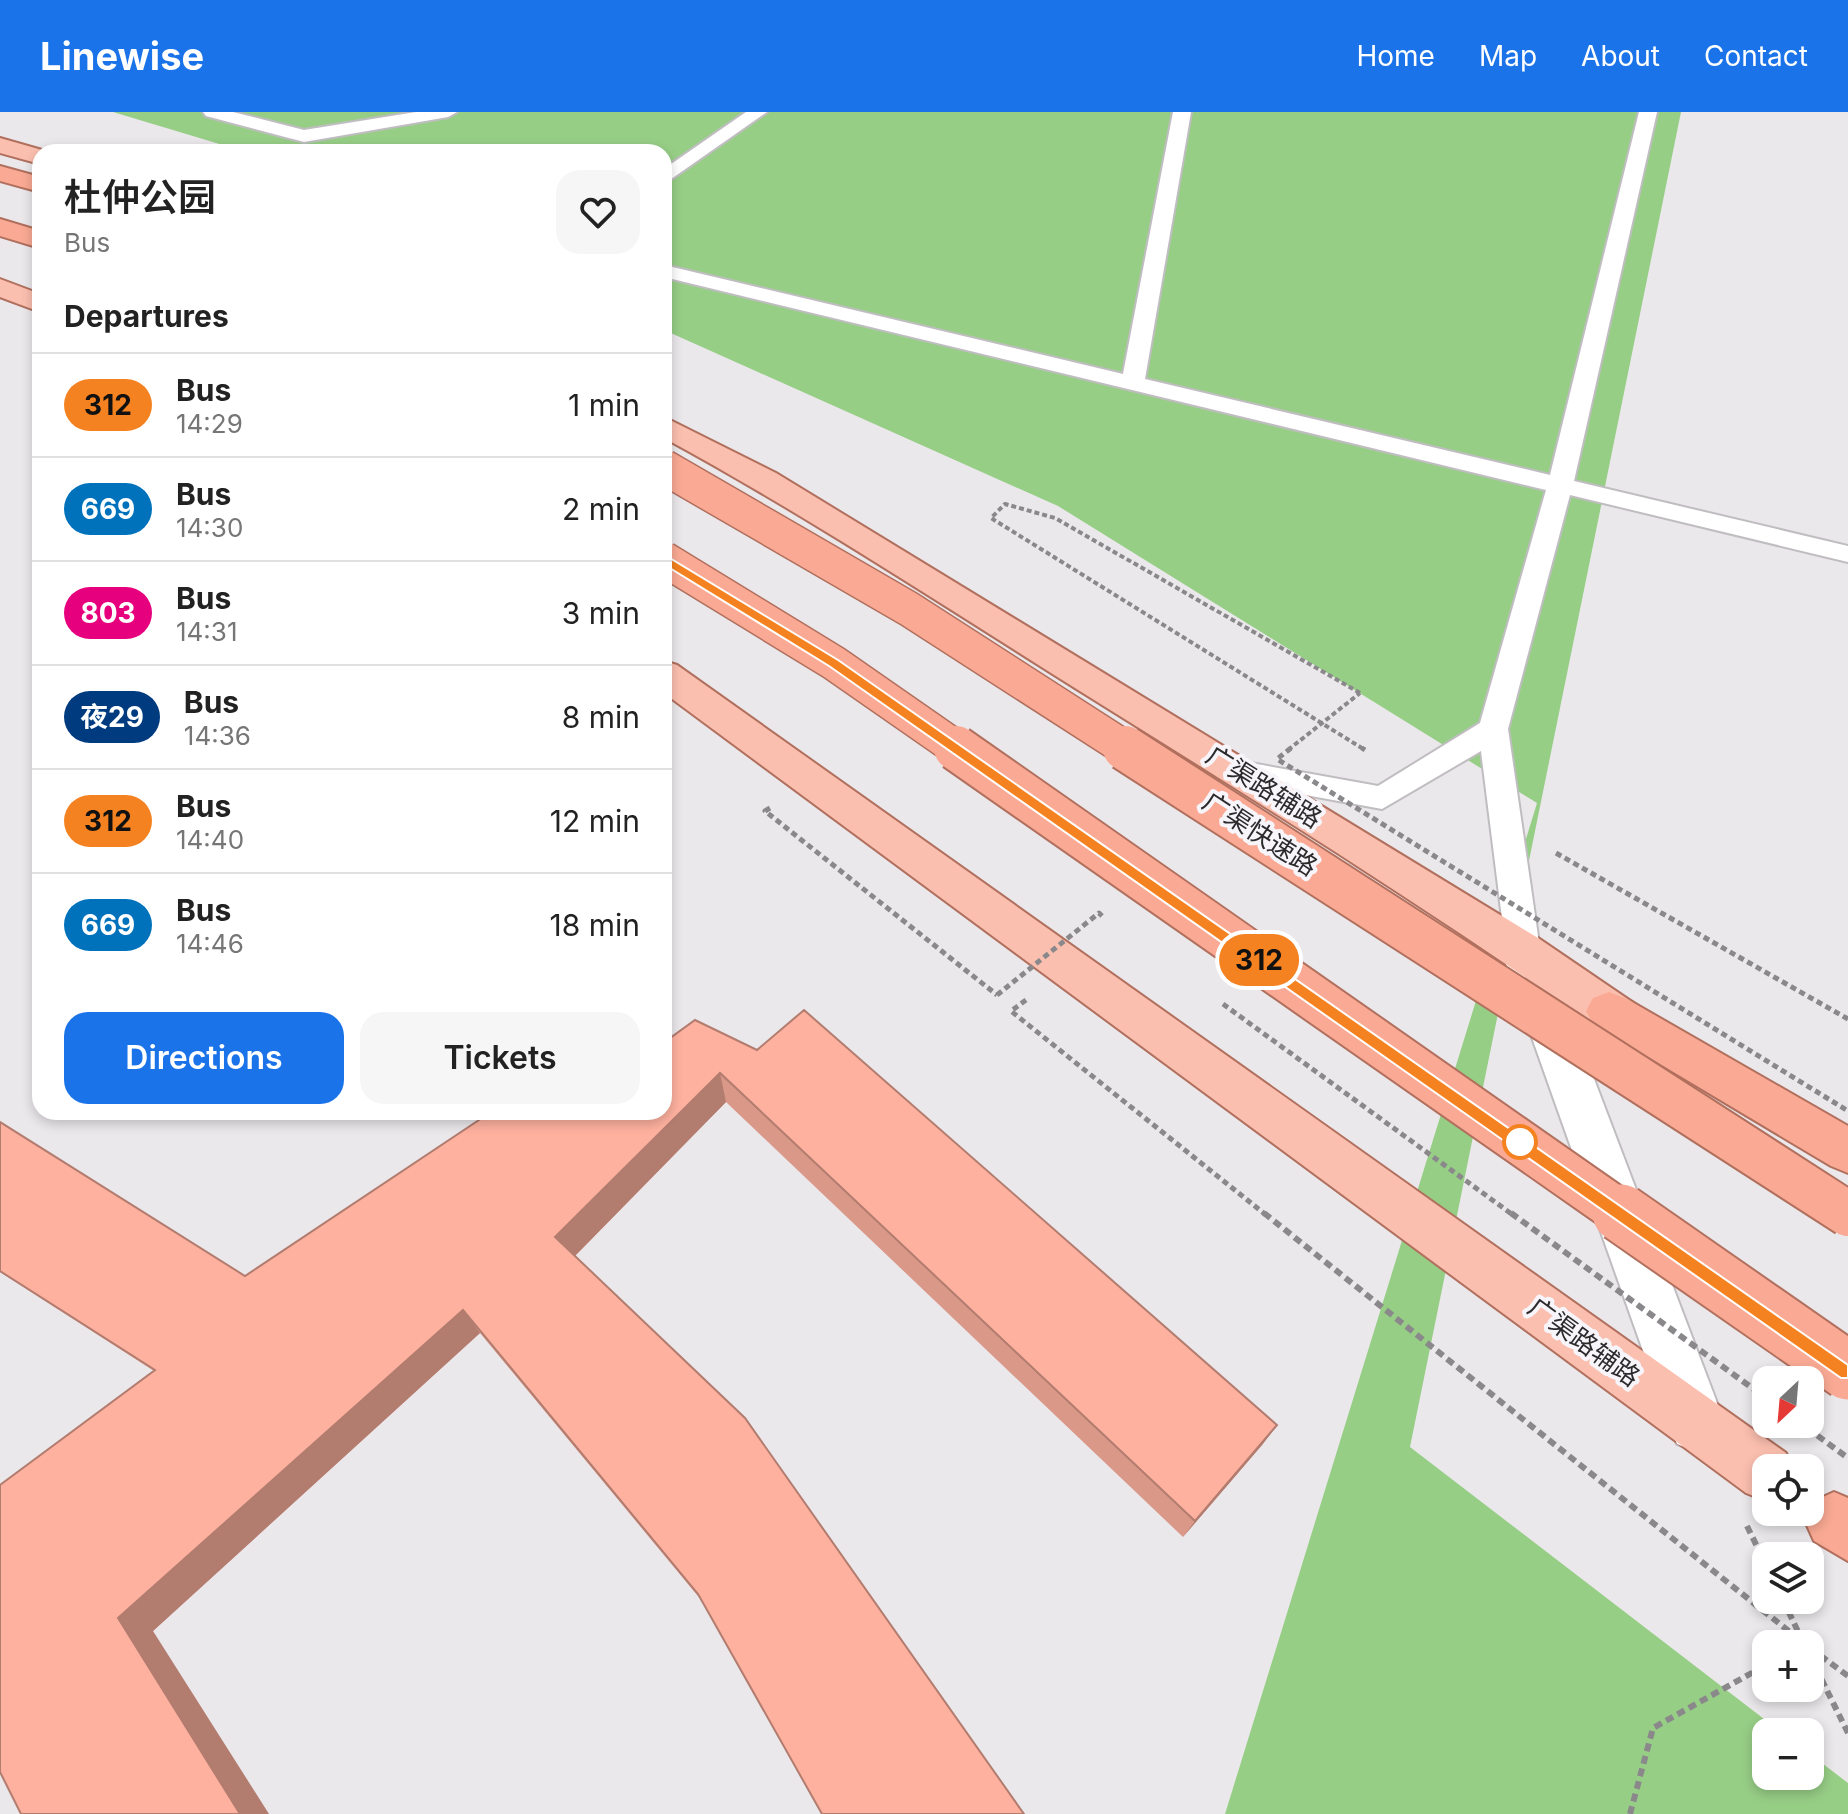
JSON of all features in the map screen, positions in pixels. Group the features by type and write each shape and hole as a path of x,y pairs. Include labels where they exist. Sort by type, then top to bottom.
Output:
{"highway":[{"path":"0,173 32,183"},
{"path":"0,227 32,237"},
{"name":"广渠快速路","path":"672,472 909,609 1848,1214"},
{"path":"672,564 834,663 1848,1371"},
{"path":"1609,1011 1848,1151"}],"main road":[{"path":"0,145 32,155"},
{"path":"0,287 32,301"},
{"name":"广渠路辅路","path":"672,430 765,480 1523,950 1848,1173"},
{"name":"广渠路辅路","path":"672,680 1752,1463"}],"street":[{"path":"1523,950 1697,1424"}],"lane":[{"path":"212,112 304,136 448,112"},
{"path":"263,126 288,112"},
{"path":"672,172 758,112"},
{"path":"1133,384 1182,112"},
{"path":"1523,950 1493,729 1560,486 1648,112"},
{"path":"672,273 1848,554"},
{"path":"1240,772 1382,798 1493,729"}],"path":[{"path":"1055,518 1360,693 1277,759 1848,1111"},
{"path":"780,801 765,811 997,995 1099,913 1111,923"},
{"path":"1007,976 1032,996 1011,1011 1786,1630"},
{"path":"1214,997 1752,1388"},
{"path":"1821,1438 1848,1458"},
{"path":"1824,1658 1848,1676"},
{"path":"1630,1814 1653,1728 1752,1673"},
{"path":"1824,1684 1848,1733"}],"green space":[{"path":"113,112 1681,112 1410,1447 1763,1718 1752,1718 1752,1790 1824,1790 1824,1765 1848,1783 1848,1814 1225,1814 1537,803 1058,506 672,334 672,144 219,144"}],"building":[{"path":"804,1010 1277,1425 1195,1521 720,1073 555,1237 745,1418 1024,1814 822,1814 698,1594 463,1310 118,1618 240,1814 21,1814 0,1772 0,1485 155,1370 0,1271 0,1122 245,1276 479,1120 672,1120 672,1037 695,1020 757,1050"}],"bus line":[{"name":"312","path":"672,564 834,663 1848,1371"}]}
